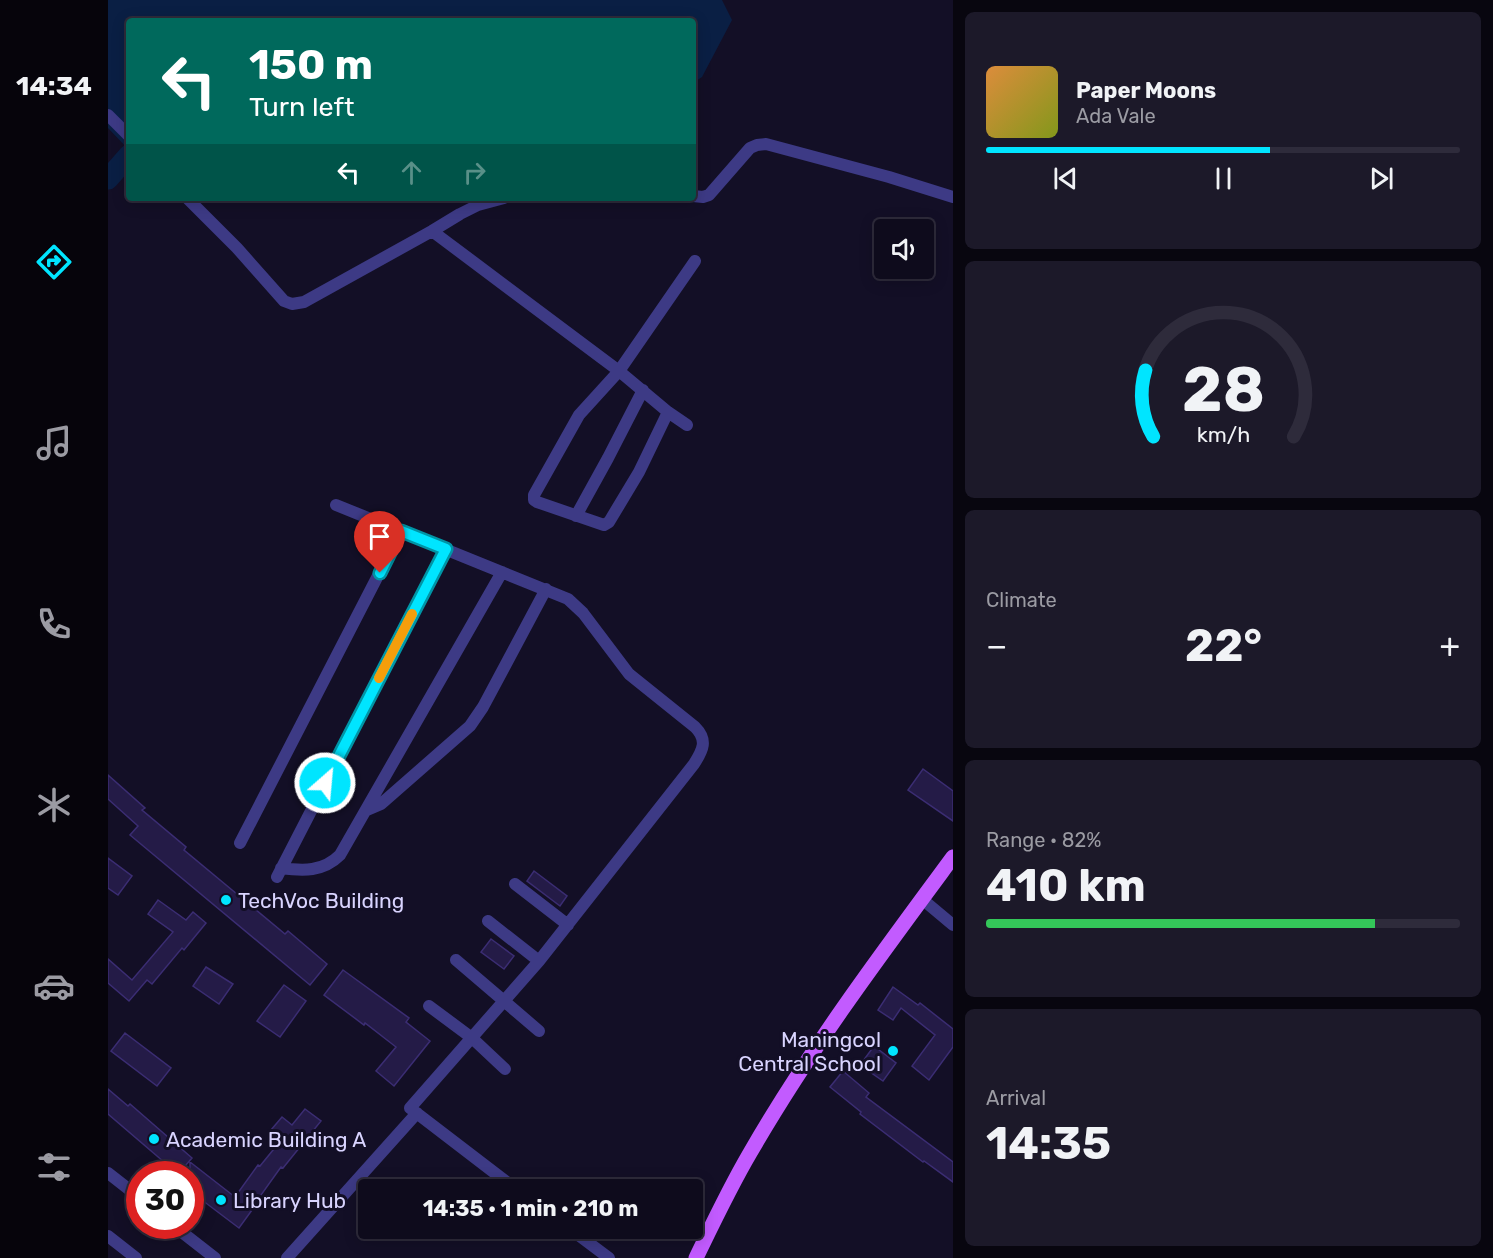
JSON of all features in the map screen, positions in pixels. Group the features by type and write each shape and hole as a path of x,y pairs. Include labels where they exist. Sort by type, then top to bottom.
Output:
{"main road":[{"path":"696,1258 748,1155 786,1093 841,1010 953,857"}],"street":[{"path":"108,115 126,133"},
{"path":"696,196 709,195 750,148 766,144 953,197"},
{"path":"191,201 284,301 292,304 304,302 460,214 494,201"},
{"path":"432,231 619,371 687,425"},
{"path":"668,412 639,472 609,522 604,525 534,500 534,495 579,416 619,371 695,261"},
{"path":"576,516 643,390"},
{"path":"336,505 568,599 578,607 629,674 695,727 703,739 701,753 694,764 539,962 410,1108 503,1179"},
{"path":"240,843 401,531"},
{"path":"446,549 279,872 320,868 328,865 344,848 502,572"},
{"path":"367,810 381,804 470,726 546,589"},
{"path":"515,884 568,925"},
{"path":"922,899 953,925"},
{"path":"488,921 539,962"},
{"path":"456,960 539,1031"},
{"path":"429,1006 472,1038 505,1069"},
{"path":"287,1258 417,1113"},
{"path":"108,1173 126,1187"},
{"path":"108,1236 136,1258"},
{"path":"191,1239 215,1258"},
{"path":"584,1239 609,1258"}],"water":[{"path":"108,0 722,0 732,20 702,77 696,81 696,18 126,18 126,147 108,128"}],"building":[{"path":"923,769 953,791 953,821 908,790"},
{"path":"108,775 145,808 142,810 186,847 184,850 285,934 288,931 327,964 310,985 130,835 138,826 108,799"},
{"path":"108,858 132,876 118,895 108,888"},
{"path":"534,871 567,896 560,906 527,881"},
{"path":"158,900 186,920 193,912 206,923 152,984 147,980 129,1001 108,983 108,959 132,980 173,932 148,914"},
{"path":"491,939 514,956 504,969 481,952"},
{"path":"206,967 233,984 219,1004 193,986"},
{"path":"343,970 409,1018 406,1022 430,1041 394,1086 376,1071 396,1047 324,995"},
{"path":"284,985 306,1001 280,1037 257,1021"},
{"path":"893,987 918,1005 920,1003 953,1029 953,1047 929,1080 912,1066 935,1035 901,1008 893,1020 878,1010"},
{"path":"125,1033 171,1068 157,1086 111,1051"},
{"path":"874,1046 896,1063 883,1081 860,1065"},
{"path":"843,1071 869,1093 866,1097 953,1162 953,1182 860,1114 861,1112 830,1087"},
{"name":"Academic Building A","path":"108,1089 128,1106 130,1104 192,1158 189,1161 163,1161 108,1114"},
{"path":"305,1109 321,1121 283,1168 281,1167 239,1228 204,1202 204,1173 235,1197 258,1165 260,1166 282,1139 271,1130 282,1117 292,1125"}],"waterway":[{"path":"108,179 126,158"}],"slow traffic":[{"path":"379,678 412,614"}],"place":[{"name":"TechVoc Building","path":"226,900"},
{"name":"Maningcol Central School","path":"893,1051"},
{"name":"Academic Building A","path":"154,1139"},
{"name":"Library Hub","path":"221,1200"}],"route":[{"path":"325,783 446,549 401,531 380,573"}]}
